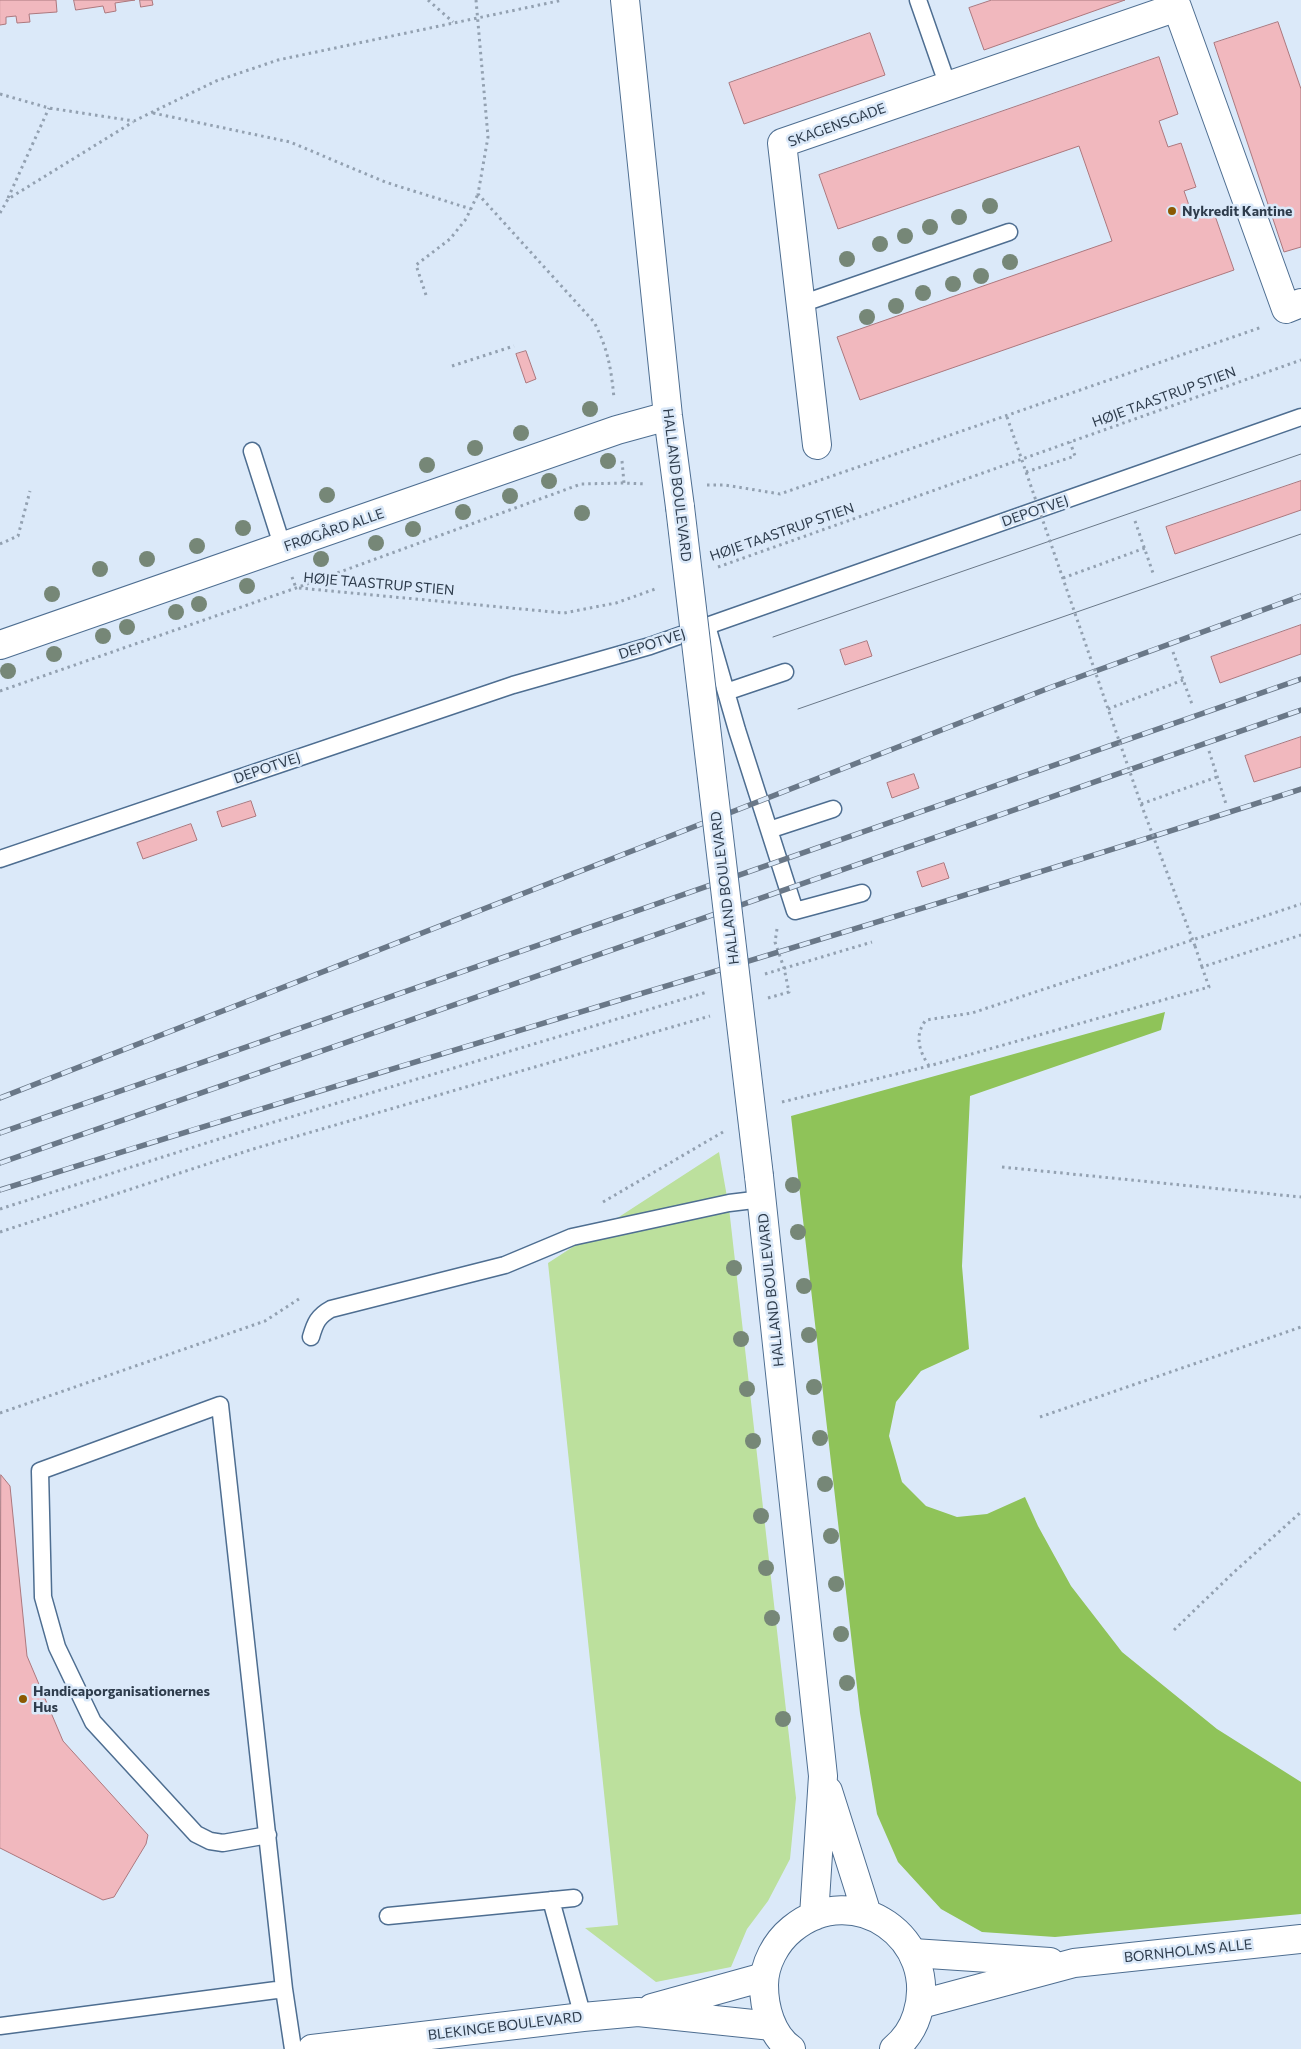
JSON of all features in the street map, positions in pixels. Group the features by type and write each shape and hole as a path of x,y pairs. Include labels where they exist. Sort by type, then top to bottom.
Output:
{"street":[{"name":"HALLAND BOULEVARD","path":"624,0 668,416 760,1187 823,1776 814,1916"},
{"name":"SKAGENSGADE","path":"817,445 782,143 1182,2 1294,306"},
{"name":"FRØGÅRD ALLE","path":"0,645 283,548 617,430 668,416"},
{"name":"HALLAND BOULEVARD","path":"823,1776 867,1914"},
{"path":"791,2049 772,2026 764,2002 764,1977 771,1956 784,1936 801,1922 822,1913 845,1910 867,1914 888,1924 904,1940 916,1959 922,1982 921,2004 914,2025 901,2044 894,2049"},
{"name":"BORNHOLMS ALLE","path":"921,2004 1074,1963 1301,1939"},
{"name":"BORNHOLMS ALLE","path":"912,1954 1074,1963"},
{"name":"BLEKINGE BOULEVARD","path":"312,2049 638,2012 764,1977"},
{"name":"BLEKINGE BOULEVARD","path":"638,2012 772,2026"}],"lane":[{"path":"918,0 948,86"},
{"path":"801,304 1009,232"},
{"name":"DEPOTVEJ","path":"0,859 513,685 650,646 1301,417"},
{"path":"252,451 283,548"},
{"path":"707,626 795,911 862,893"},
{"path":"726,692 785,672"},
{"path":"769,830 833,809"},
{"path":"311,1337 314,1324 320,1314 331,1309 505,1265 572,1237 728,1203 760,1187"},
{"path":"268,1836 223,1844 210,1841 196,1834 184,1822 94,1722 57,1647 43,1597 40,1471 220,1405 233,1516 268,1836 284,1989 293,2049"},
{"path":"388,1916 574,1898"},
{"path":"551,1900 583,2017"},
{"path":"0,2026 284,1989"}],"path":[{"path":"428,0 453,22"},
{"path":"426,295 416,265 450,238 466,219 478,194 488,137 476,0"},
{"path":"8,199 134,121 216,82 278,60 478,16 563,0"},
{"path":"0,94 49,108 134,121"},
{"path":"0,213 49,108"},
{"path":"152,113 290,142 385,182 471,209"},
{"path":"296,588 581,484 624,483 610,361 604,340 594,322 478,194"},
{"path":"678,497 725,485 780,494 1265,326 1294,306"},
{"path":"452,366 514,346"},
{"name":"HØJE TAASTRUP STIEN","path":"709,570 1301,360"},
{"path":"775,1105 784,1101 928,1066 1209,987 1141,804 1006,416"},
{"path":"1026,472 1075,456 1070,442"},
{"path":"0,544 18,536 30,491"},
{"path":"1135,521 1154,576"},
{"path":"1063,578 1145,548"},
{"name":"HØJE TAASTRUP STIEN","path":"0,691 296,588 564,613 616,603 663,586"},
{"path":"1173,652 1193,707"},
{"path":"1108,709 1183,680"},
{"path":"1209,752 1226,804"},
{"path":"1141,804 1217,778"},
{"path":"928,1066 920,1053 918,1042 920,1028 926,1020 972,1013 1301,904"},
{"path":"760,1001 789,992 776,942 777,926 785,916 795,911"},
{"path":"1202,967 1301,935"},
{"path":"757,976 872,942"},
{"path":"0,1209 244,1131 712,990"},
{"path":"0,1232 253,1149 712,1015"},
{"path":"599,1204 724,1132"},
{"path":"1002,1167 1301,1198"},
{"path":"0,1413 265,1321 304,1296"},
{"path":"1040,1417 1301,1328"},
{"path":"1174,1630 1233,1573 1301,1512"}],"green space":[{"path":"1165,1012 1161,1030 970,1096 962,1266 969,1349 921,1371 896,1402 889,1436 902,1482 926,1506 957,1517 987,1514 1025,1497 1038,1526 1071,1586 1122,1652 1217,1729 1301,1782 1301,1914 1055,1937 982,1932 941,1909 898,1862 877,1814 860,1713 791,1116"},
{"path":"719,1152 729,1208 796,1798 790,1859 768,1901 747,1929 731,1967 656,1982 585,1928 618,1925 548,1263"}],"building":[{"path":"0,0 56,0 57,12 29,14 30,22 17,23 16,16 6,17 6,24 0,25"},
{"path":"74,0 135,0 115,3 116,11 105,13 103,6 76,10"},
{"path":"140,0 152,0 153,5 141,7"},
{"path":"992,0 1125,0 984,50 969,8"},
{"path":"1278,22 1301,89 1301,247 1284,252 1214,43"},
{"path":"870,33 885,75 744,124 729,83"},
{"path":"1159,57 1178,114 1159,121 1168,147 1181,143 1196,187 1184,191 1193,217 1213,210 1234,270 860,400 837,337 1112,241 1079,146 838,229 819,175"},
{"path":"526,351 536,379 526,383 516,354"},
{"path":"1301,481 1301,510 1175,554 1166,527"},
{"path":"1301,625 1301,654 1220,683 1211,657"},
{"path":"867,641 872,656 845,665 840,650"},
{"path":"1301,737 1301,767 1254,782 1245,756"},
{"path":"914,774 919,788 892,798 887,783"},
{"path":"251,801 256,816 222,827 217,812"},
{"path":"191,824 197,840 143,859 137,843"},
{"path":"944,863 949,878 922,887 917,872"},
{"name":"Handicaporganisationernes Hus","path":"1,1475 10,1486 27,1656 63,1741 148,1835 146,1844 114,1897 103,1900 0,1848"}],"tram line":[{"path":"773,637 1301,454"},
{"path":"798,709 1301,534"}],"railway":[{"path":"0,1098 1049,688 1301,596"},
{"path":"0,1133 1301,679"},
{"path":"0,1163 1301,710"},
{"path":"0,1190 1139,841 1301,789"}],"place":[{"name":"Nykredit Kantine","path":"1172,211"},
{"name":"Handicaporganisationernes Hus","path":"23,1699"}]}
